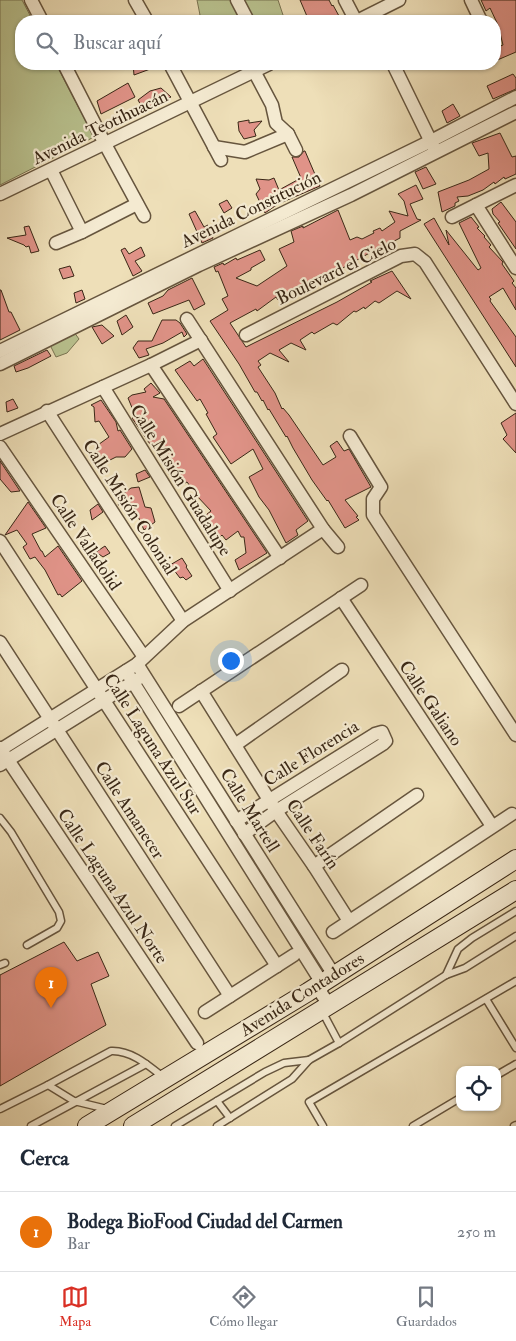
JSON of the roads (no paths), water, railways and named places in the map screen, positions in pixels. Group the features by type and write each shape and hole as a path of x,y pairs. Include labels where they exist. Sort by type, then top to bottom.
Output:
{"main road":[{"name":"Avenida Contadores","path":"87,1126 328,979 516,859"},
{"name":"Avenida Contadores","path":"133,1126 516,890"}],"street":[{"path":"31,0 39,15"},
{"path":"136,0 144,15"},
{"path":"237,0 245,15"},
{"path":"345,0 354,15"},
{"path":"376,15 399,0"},
{"path":"471,0 478,15"},
{"path":"67,70 144,216"},
{"path":"173,70 220,160"},
{"path":"396,70 434,147"},
{"path":"254,71 272,105 276,123 288,134 296,150"},
{"name":"Avenida Teotihuacán","path":"0,194 254,71"},
{"name":"Avenida Constitución","path":"0,351 197,261 351,195 516,97"},
{"name":"Avenida Constitución","path":"434,147 516,112"},
{"path":"214,147 244,152 288,134"},
{"path":"51,170 82,232"},
{"path":"452,217 516,186"},
{"path":"56,243 137,204"},
{"path":"476,205 516,268"},
{"name":"Boulevard el Cielo","path":"246,335 401,256 415,254 425,262 516,404"},
{"name":"Avenida Constitución","path":"0,364 197,261"},
{"path":"187,319 323,529 338,547"},
{"path":"0,434 201,340"},
{"path":"151,365 280,558"},
{"name":"Calle Misión Guadalupe","path":"103,387 230,591"},
{"name":"Calle Misión Colonial","path":"47,411 183,621"},
{"path":"350,436 381,487 373,499 373,515 516,736"},
{"name":"Calle Valladolid","path":"0,447 135,669"},
{"path":"2,754 57,730 104,701 183,621 323,529"},
{"name":"Calle Laguna Azul Sur","path":"0,541 277,966"},
{"path":"179,706 361,584"},
{"name":"Calle Galiano","path":"341,598 492,826"},
{"name":"Calle Amanecer","path":"0,642 230,996"},
{"path":"2,754 50,719 135,669"},
{"name":"Calle Martell","path":"135,669 144,676 256,852 328,979"},
{"name":"Calle Martell","path":"135,669 207,800 245,860 328,979"},
{"path":"235,745 342,670"},
{"name":"Calle Farín","path":"201,691 276,811 349,921"},
{"name":"Calle Florencia","path":"236,822 382,732 386,741 276,811 244,834"},
{"name":"Calle Laguna Azul Norte","path":"2,754 197,1042"},
{"path":"326,765 334,775"},
{"path":"207,800 218,793"},
{"path":"314,866 417,795"},
{"path":"333,932 512,814"},
{"path":"245,860 256,852"},
{"path":"205,1012 294,955"},
{"path":"325,1008 321,993 328,979"}],"lane":[{"path":"0,818 11,832 60,912 61,922 57,928 27,945"},
{"path":"446,975 458,949 472,938 516,911"},
{"path":"217,1126 292,1079 309,1060 446,975 465,968 516,936"},
{"path":"323,1126 309,1102 516,981"},
{"path":"486,999 516,1048"},
{"path":"325,1008 339,1043"},
{"path":"0,1109 111,1051 122,1050 165,1078"},
{"path":"175,1126 277,1066 284,1063 309,1060"},
{"path":"30,1126 146,1064"},
{"path":"501,1073 516,1064"},
{"path":"48,1085 74,1101 112,1110"},
{"path":"217,1100 230,1118"},
{"path":"413,1126 456,1100"}],"place":[{"name":"Bodega BioFood Ciudad del Carmen","path":"51,1008"}]}
